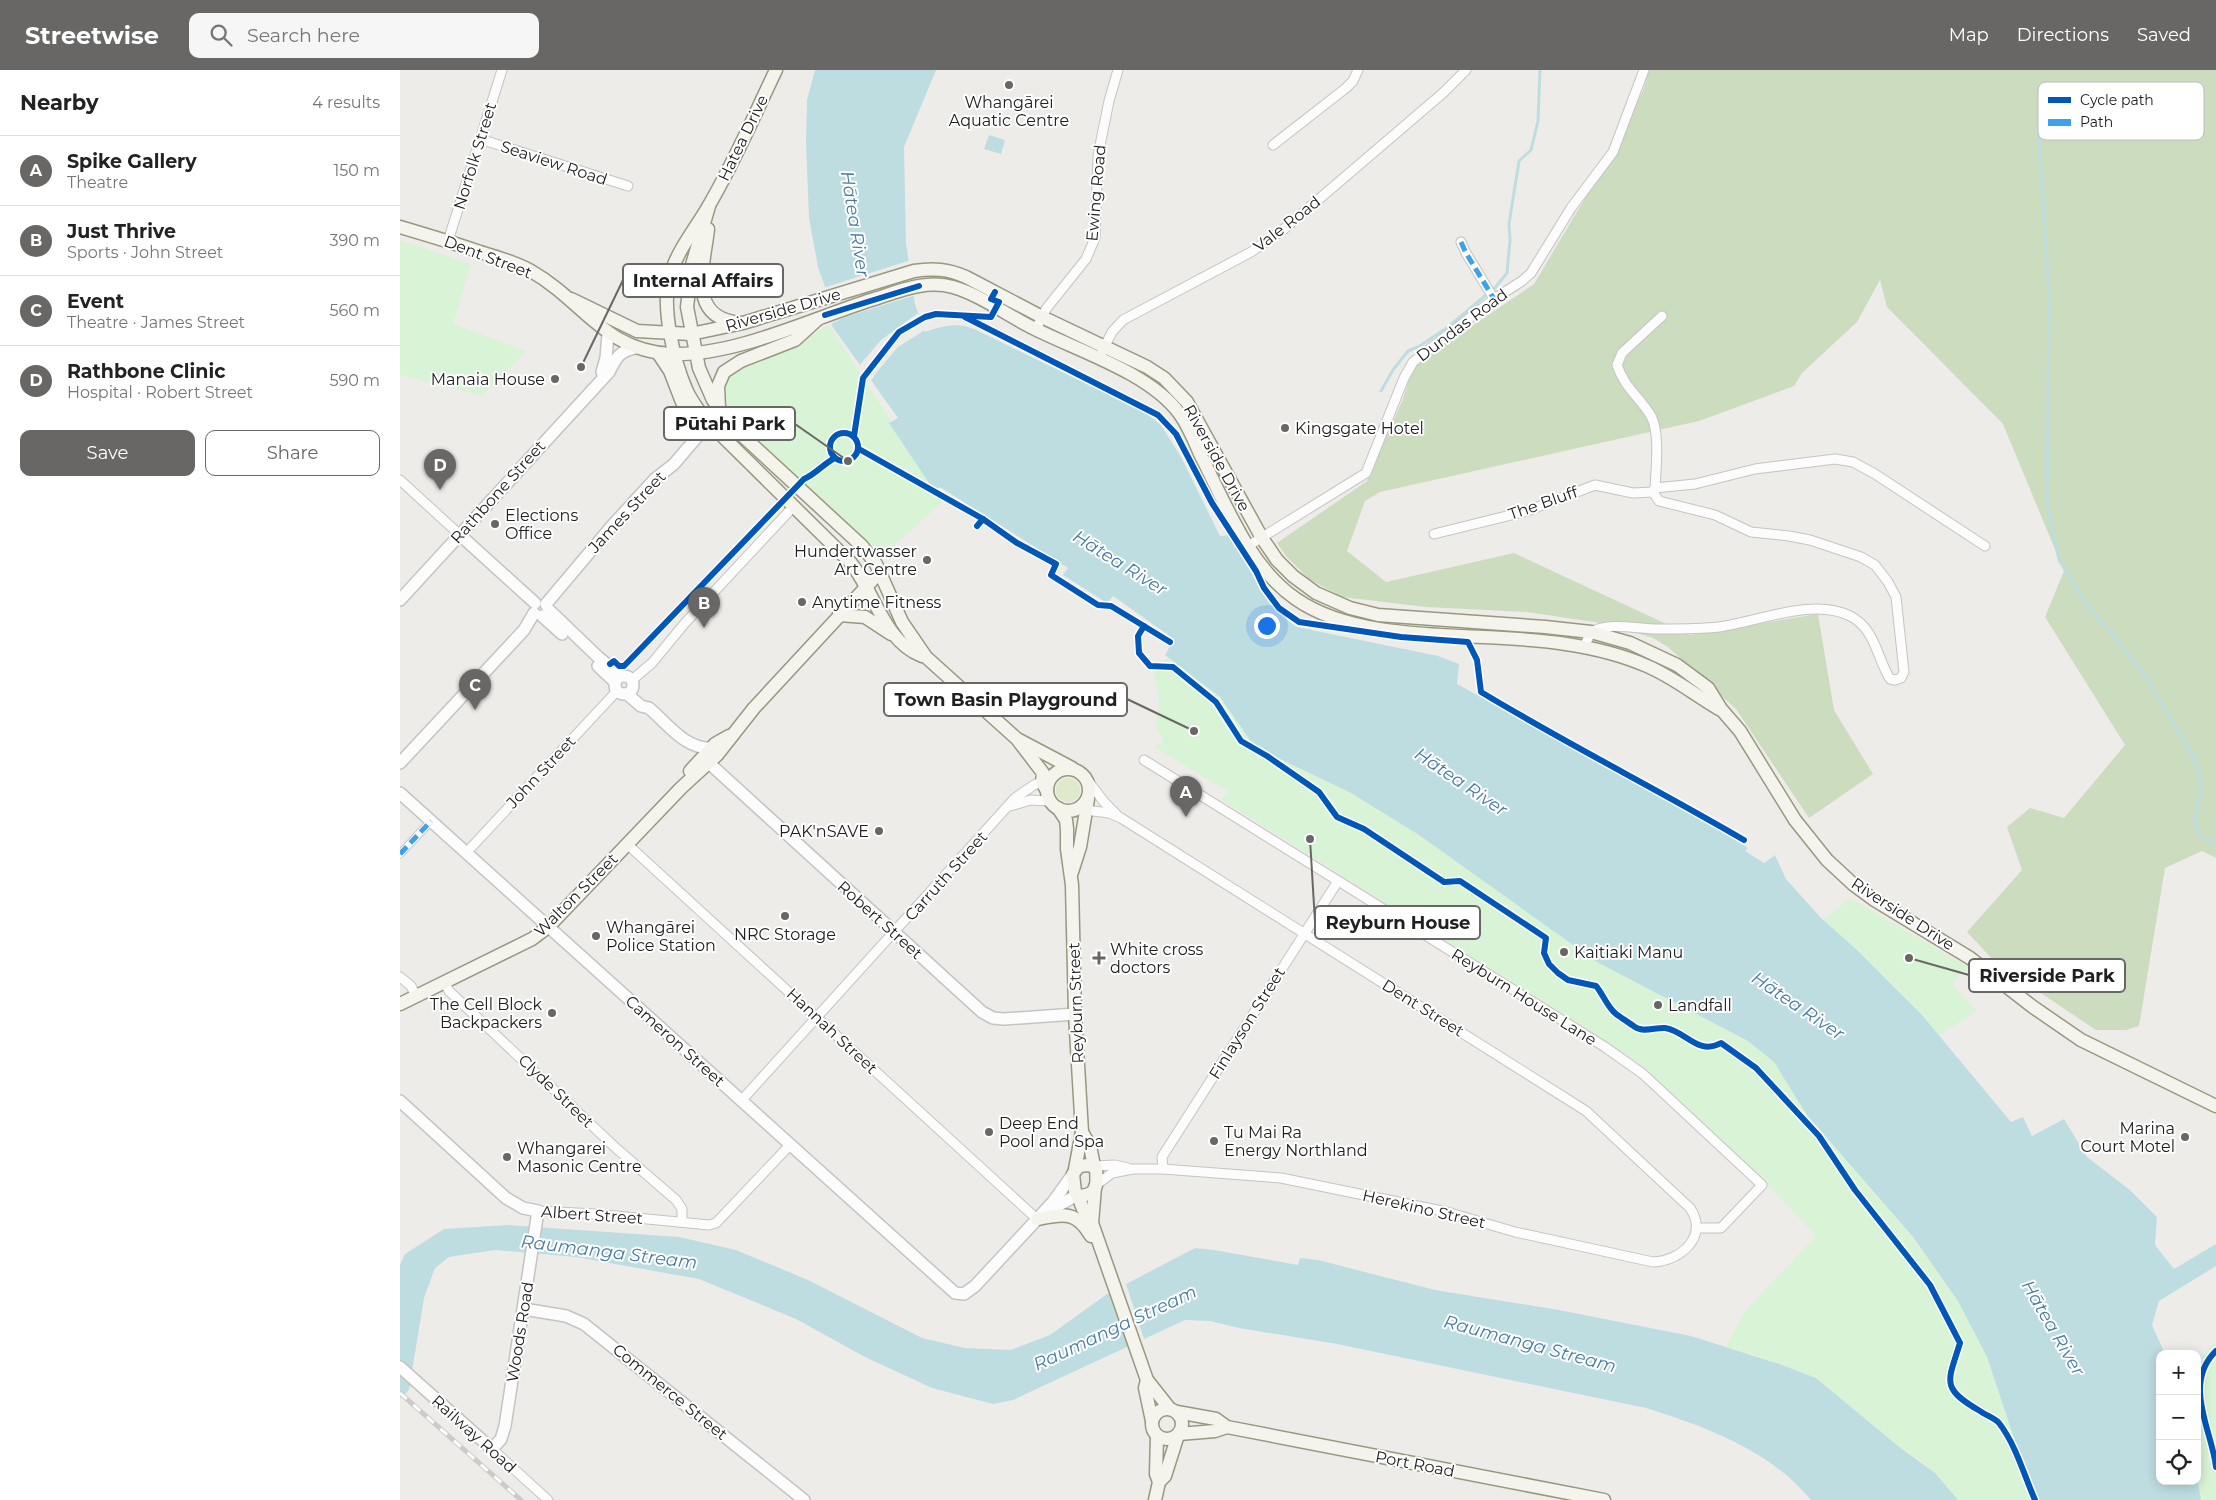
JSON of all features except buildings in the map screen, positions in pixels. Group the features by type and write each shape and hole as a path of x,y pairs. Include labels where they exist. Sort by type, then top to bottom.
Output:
{"main road":[{"name":"Hatea Drive","path":"676,354 667,303 669,280 678,257 709,206 776,70"},
{"name":"Hatea Drive","path":"695,353 687,308 690,276 696,248 709,206"},
{"path":"709,206 702,281 704,300 715,314 726,320 743,323"},
{"name":"Dent Street","path":"400,227 528,269 571,299 608,334 635,348 658,353 676,354"},
{"name":"Riverside Drive","path":"672,334 691,334 743,323 914,271 939,269 953,271 1042,317 1147,367 1164,378 1187,402 1262,538 1278,560 1293,576 1316,592 1350,608 1396,617 1591,632 1630,642 1677,665 1708,688 1720,709 1740,731 1795,820 1827,860 1854,885 1873,899 1970,958 2033,1007 2081,1040 2216,1106"},
{"name":"Riverside Drive","path":"676,354 695,353 744,343 919,286 938,284 962,290 1036,330 1098,359 1153,388 1177,411 1248,546 1267,573 1284,590 1310,607 1346,622 1396,630 1546,641 1584,648 1647,666 1720,709"},
{"name":"Dent Street","path":"571,299 638,331 672,334"},
{"path":"718,408 718,386 724,372 741,361 795,340 823,316"},
{"path":"658,353 670,371 682,402 696,416 709,422"},
{"path":"695,353 709,392 724,418 862,546 880,572 902,622 926,657 1017,739 1044,773 1049,792 1068,811 1084,806 1090,788 1089,782 1082,773 1017,739"},
{"path":"676,354 686,389 692,402 709,422 850,562 881,614 900,640"},
{"name":"Walton Street","path":"400,1004 532,939 548,927 681,788 722,750 731,735 880,572"},
{"path":"839,615 865,617 900,640 916,654 926,657"},
{"name":"Walton Street","path":"681,788 688,773 710,748 731,735"},
{"path":"1049,792 1059,770 1072,768"},
{"name":"Reyburn Street","path":"1049,792 1066,820 1067,849 1071,874 1075,1014 1082,1132 1074,1172"},
{"name":"Reyburn Street","path":"1071,874 1080,847 1084,806"},
{"name":"Reyburn Street","path":"1082,1132 1090,1146 1094,1166"},
{"path":"1092,1223 1096,1186 1094,1166 1084,1165 1074,1172 1073,1183 1083,1209 1092,1223 1105,1257 1147,1380 1174,1410 1182,1424 1165,1476 1159,1482 1155,1500"},
{"path":"1078,1196 1092,1194 1096,1186"},
{"path":"1037,1219 1066,1214 1076,1218 1105,1257"},
{"path":"1147,1380 1146,1388 1153,1431 1157,1436 1167,1439 1178,1435"},
{"path":"1152,1421 1160,1411 1174,1410"},
{"name":"Port Road","path":"1174,1410 1216,1419 1227,1427 1604,1500"},
{"name":"Port Road","path":"1178,1435 1215,1431 1227,1427"},
{"path":"1157,1436 1156,1474 1159,1482"}],"street":[{"name":"Norfolk Street","path":"448,242 502,70"},
{"name":"Ewing Road","path":"1036,330 1042,317 1086,259 1095,238 1098,155 1118,70"},
{"path":"1273,145 1346,88 1353,81 1358,70"},
{"name":"Vale Road","path":"1098,359 1112,332 1123,320 1251,252 1284,229 1444,93 1466,70"},
{"name":"Dundas Road","path":"1248,546 1366,473 1404,378 1413,362 1494,299 1531,273 1571,208 1613,152 1644,70"},
{"name":"Seaview Road","path":"480,139 628,186"},
{"path":"1461,242 1494,299"},
{"path":"1584,648 1591,632 1611,626 1649,630 1719,627 1784,612 1802,610 1835,611 1849,615 1862,623 1871,636 1890,679 1901,678 1904,672 1896,597 1888,582 1875,566 1861,557 1810,540 1751,532 1715,514 1659,501 1654,490 1656,431 1652,416 1622,380 1617,365 1622,353 1662,316"},
{"name":"Rathbone Street","path":"596,385 606,358 608,334"},
{"name":"Rathbone Street","path":"400,600 609,372 619,354 624,350 635,348"},
{"name":"James Street","path":"400,763 524,630 624,513 655,479 674,464 709,422"},
{"name":"The Bluff","path":"1434,534 1527,511 1595,485 1633,493 1695,484 1755,469 1835,459 1854,462 1875,474 1985,546"},
{"path":"400,480 624,685 645,700 649,708 686,742 698,748 710,748"},
{"name":"John Street","path":"466,853 624,685 652,663 684,623 794,506"},
{"path":"686,742 696,765"},
{"name":"Reyburn House Lane","path":"1144,760 1629,1063 1762,1186 1721,1228 1697,1228"},
{"name":"Robert Street","path":"709,763 987,1016 1004,1019 1075,1014"},
{"name":"Dent Street","path":"1089,782 1104,802 1121,818"},
{"path":"1010,806 1049,792"},
{"name":"Carruth Street","path":"741,1101 1020,794 1049,792"},
{"name":"Cameron Street","path":"400,793 950,1288"},
{"name":"Dent Street","path":"1084,806 1121,818 1586,1111 1690,1208 1697,1221 1697,1228"},
{"path":"400,854 431,821"},
{"name":"Hannah Street","path":"627,844 1037,1219"},
{"name":"Finlayson Street","path":"1163,1168 1162,1157 1338,881"},
{"path":"400,977 411,986 416,996"},
{"name":"Clyde Street","path":"444,983 449,991 531,1066 617,1149 676,1200 682,1210 682,1222"},
{"name":"Albert Street","path":"400,1102 506,1198 524,1208 538,1211 710,1225 722,1219 790,1145"},
{"name":"Herekino Street","path":"1094,1166 1115,1165 1133,1169"},
{"name":"Herekino Street","path":"1096,1186 1112,1173 1133,1169 1163,1168 1281,1178 1447,1212 1514,1232 1653,1262 1670,1260 1678,1255 1691,1242 1697,1228"},
{"name":"Reyburn Street","path":"950,1288 958,1294 970,1291 1037,1219 1074,1172"},
{"name":"Reyburn Street","path":"1037,1219 1078,1196"},
{"name":"Woods Road","path":"492,1450 505,1430 538,1211"},
{"name":"Commerce Street","path":"524,1309 566,1316 584,1324 804,1500"},
{"name":"Railway Road","path":"400,1368 548,1500"}],"green space":[{"path":"1649,70 2216,70 2216,858 2202,851 2165,868 2139,1026 2126,1030 2096,1030 1996,963 1967,932 2022,870 2007,827 2030,808 2064,818 2125,745 2045,617 2064,571 2003,424 1887,307 1880,280 1857,322 1802,373 1794,386 1699,421 1380,492 1365,501 1347,551 1386,582 1514,553 1690,635 1818,614 1834,710 1873,774 1809,818 1736,709 1668,647 1653,638 1607,624 1527,612 1426,607 1342,597 1309,579 1286,556 1277,543 1367,481 1403,399 1413,366 1534,284 1625,131 1644,88"},
{"path":"400,240 471,264 453,324 527,351 482,396 400,375"},
{"path":"829,325 943,501 883,556 736,420 724,395 725,384 728,377 734,371 801,342"},
{"path":"1168,658 1220,697 1255,747 1351,793 1419,835 1594,959 1748,1041 1774,1062 1807,1115 1913,1238 1958,1301 1987,1357 2026,1474 2039,1500 1958,1500 1925,1464 1898,1446 1816,1378 1758,1356 1726,1347 1745,1311 1816,1236 1774,1191 1637,1062 1222,800 1227,791 1154,747 1164,741 1155,726 1159,697 1152,669"},
{"path":"1068,778 1076,782 1080,790 1076,798 1068,802 1060,798 1056,790 1060,782"},
{"path":"1850,898 1968,967 1952,984 1977,1011 1939,1035 1883,975 1823,920"},
{"path":"2216,1342 2216,1500 2201,1500 2198,1485 2201,1485 2201,1355"}],"water":[{"name":"Hātea River","path":"815,70 936,70 904,147 906,243 915,304 925,332 950,326 974,329 1146,413 1161,425 1181,457 1220,536 1230,535 1263,594 1276,612 1297,627 1438,656 1459,664 1457,684 1717,827 1748,848 1745,851 1764,863 1775,855 1786,879 1822,919 1856,949 1922,1015 2011,1122 2023,1117 2032,1136 2064,1119 2087,1157 2130,1190 2157,1217 2155,1245 2174,1269 2216,1244 2216,1266 2159,1301 2152,1325 2163,1350 2156,1350 2156,1485 2198,1485 2201,1500 2039,1500 2026,1474 1987,1357 1958,1301 1913,1237 1807,1115 1774,1062 1748,1041 1597,962 1419,835 1351,793 1255,747 1220,697 1165,655 1174,639 1113,596 1107,603 1063,575 1068,568 940,487 935,492 889,423 898,418 832,326 809,218 806,142 807,100"},
{"path":"989,135 1005,140 1001,154 984,149"},
{"name":"Raumanga Stream","path":"508,1225 679,1237 736,1250 808,1280 922,1338 965,1348 1011,1350 1050,1335 1107,1294 1195,1248 1298,1265 1300,1258 1318,1260 1435,1290 1559,1310 1691,1336 1782,1365 1816,1378 1898,1446 1935,1473 1958,1500 1811,1500 1795,1482 1776,1467 1736,1442 1691,1423 1646,1408 1337,1344 1239,1328 1210,1321 1185,1320 1013,1400 993,1404 932,1388 865,1357 796,1319 699,1279 576,1257 495,1250 449,1257 435,1268 424,1298 409,1390 400,1398 400,1265 405,1254 444,1229"}],"pier":[{"path":"911,260 916,295 845,317 829,325 823,288"},
{"path":"918,313 925,330 898,347 870,383 858,367 881,340"},
{"path":"1125,1281 1145,1342 1129,1349 1109,1290"}],"waterway":[{"path":"1494,289 1507,273 1510,240 1509,224 1519,161 1531,150 1538,121 1540,70"},
{"path":"2039,140 2049,296 2047,503 2059,560 2085,602 2143,672 2195,760 2201,787 2195,819 2199,836 2216,845"},
{"path":"1381,391 1393,370 1408,351 1420,346 1448,327 1485,296"}],"railway":[{"path":"400,1393 521,1500"}],"marked path":[{"path":"1461,242 1494,299"},
{"path":"400,854 431,821"}],"cycle path":[{"path":"825,315 919,286"},
{"path":"854,436 863,378 899,332 925,317 936,314 991,317 999,302 991,299 995,292"},
{"path":"965,317 1158,415 1176,434 1212,503 1256,571 1264,588 1279,608 1299,622 1401,637 1468,642 1477,660 1481,692 1744,840"},
{"path":"844,433 854,437 858,447 854,457 844,461 834,457 830,447 834,437 844,433"},
{"path":"859,449 983,519"},
{"path":"610,664 614,661 619,666 624,666 804,479 835,458"},
{"path":"977,526 983,519 1017,543 1056,564 1051,575 1098,605 1111,606 1170,642"},
{"path":"1144,626 1138,636 1139,653 1150,666 1173,667 1216,702 1241,741 1267,756 1319,792 1337,817 1364,829 1444,882 1460,881 1546,938 1544,953 1549,964 1568,980 1596,986 1613,1011 1635,1027 1642,1030 1665,1028 1706,1047 1721,1043 1756,1068 1819,1136 1855,1190 1930,1285 1960,1343 1952,1367 1950,1383 1953,1390 1967,1403 1999,1423 2015,1450 2035,1500"},
{"path":"2216,1351 2206,1364 2201,1378 2200,1392 2205,1423 2216,1467"}],"place":[{"name":"Whangārei Aquatic Centre","path":"1009,85"},
{"name":"Internal Affairs","path":"581,367"},
{"name":"Manaia House","path":"555,379"},
{"name":"Kingsgate Hotel","path":"1285,428"},
{"name":"Pūtahi Park","path":"848,461"},
{"name":"Rathbone Clinic","path":"440,490"},
{"name":"Elections Office","path":"495,524"},
{"name":"Hundertwasser Art Centre","path":"927,560"},
{"name":"Anytime Fitness","path":"802,602"},
{"name":"Just Thrive","path":"704,628"},
{"name":"Event","path":"475,710"},
{"name":"Town Basin Playground","path":"1194,731"},
{"name":"Spike Gallery","path":"1186,817"},
{"name":"PAK'nSAVE","path":"879,831"},
{"name":"Reyburn House","path":"1310,839"},
{"name":"NRC Storage","path":"785,916"},
{"name":"Whangārei Police Station","path":"596,936"},
{"name":"Kaitiaki Manu","path":"1564,952"},
{"name":"White cross doctors","path":"1099,958"},
{"name":"Riverside Park","path":"1909,958"},
{"name":"Landfall","path":"1658,1005"},
{"name":"The Cell Block Backpackers","path":"552,1013"},
{"name":"Deep End Pool and Spa","path":"989,1132"},
{"name":"Marina Court Motel","path":"2185,1137"},
{"name":"Tu Mai Ra Energy Northland","path":"1214,1141"},
{"name":"Whangarei Masonic Centre","path":"507,1157"}]}
